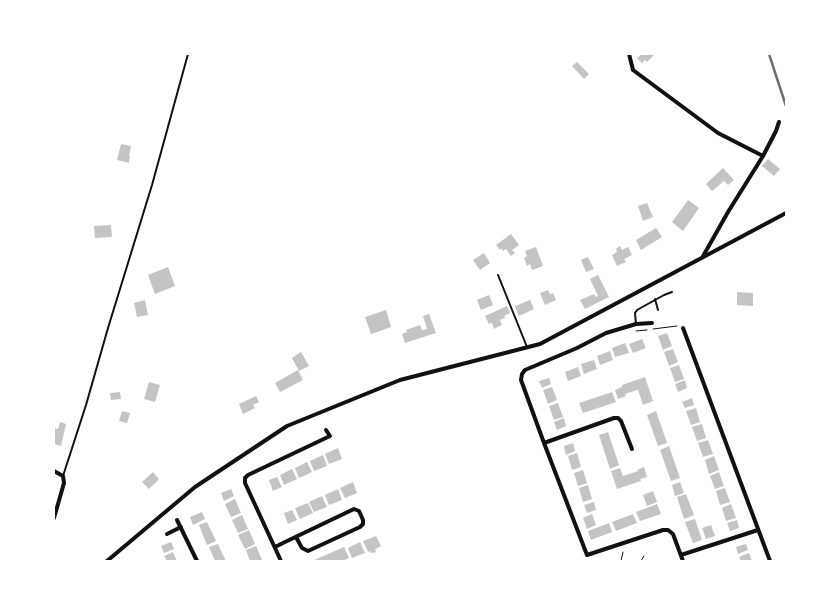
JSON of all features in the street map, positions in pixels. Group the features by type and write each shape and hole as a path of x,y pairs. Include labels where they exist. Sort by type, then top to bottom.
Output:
{"street":[{"path":"629,54 633,70 718,133 763,156"},
{"path":"702,258 763,156 779,122"},
{"path":"107,561 195,487 287,426 400,380 540,344 786,213"},
{"path":"652,323 636,324 606,333 526,370 522,374 521,380 587,555 668,530 673,534 683,561"},
{"path":"683,328 770,561"},
{"path":"544,443 618,418 621,420 632,449"},
{"path":"281,561 245,483 245,478 330,436 326,430"},
{"path":"54,471 63,476 64,483 54,518"},
{"path":"275,547 354,509 359,511 363,520 360,527 308,551 302,548 296,537"},
{"path":"177,520 197,561"},
{"path":"167,534 181,527"},
{"path":"680,555 758,530"}],"lane":[{"path":"63,476 152,185 188,54"},
{"path":"498,275 527,347"},
{"path":"636,324 635,313 637,310 672,292"},
{"path":"655,300 658,310"}],"path":[{"path":"621,561 623,552"},
{"path":"641,561 644,556"}],"building":[{"path":"639,54 655,54 647,62 645,60 642,63 637,58 641,55"},
{"path":"577,62 589,74 584,79 572,66"},
{"path":"121,144 131,146 129,163 117,160"},
{"path":"768,159 780,169 774,176 762,166"},
{"path":"723,168 734,180 728,185 724,181 712,191 706,184"},
{"path":"688,200 699,208 683,231 672,222"},
{"path":"647,203 653,217 643,221 638,206"},
{"path":"111,225 112,237 95,238 94,226"},
{"path":"656,228 662,237 641,250 636,240"},
{"path":"511,234 519,245 512,250 515,253 511,256 506,249 503,251 501,248 500,250 496,245"},
{"path":"620,246 622,250 628,247 632,255 624,259 626,262 617,266 612,255 617,252 616,249"},
{"path":"536,247 543,266 532,270 530,264 527,266 524,258 527,256 525,251"},
{"path":"484,253 490,263 480,270 473,260"},
{"path":"588,257 594,269 586,272 581,260"},
{"path":"168,267 175,286 155,294 148,275"},
{"path":"598,275 609,297 585,309 580,300 594,294 596,297 598,296 590,279"},
{"path":"548,290 550,294 553,293 556,300 545,305 540,293"},
{"path":"737,292 753,293 753,306 737,305"},
{"path":"489,295 493,305 481,310 477,300"},
{"path":"145,300 148,315 137,317 134,303"},
{"path":"530,300 534,309 519,316 515,306"},
{"path":"507,306 510,313 500,320 502,325 494,329 492,323 489,324 485,316"},
{"path":"386,310 391,327 371,334 365,317"},
{"path":"429,314 436,333 405,343 402,334 407,332 406,330 420,325 422,330 427,329 423,316"},
{"path":"667,333 672,346 663,350 658,336"},
{"path":"642,339 646,348 633,353 629,344"},
{"path":"625,343 629,353 615,357 612,348"},
{"path":"673,349 678,362 669,366 664,352"},
{"path":"610,351 613,360 600,365 597,356"},
{"path":"301,352 309,366 299,371 292,358"},
{"path":"594,360 597,369 584,374 581,364"},
{"path":"679,365 684,379 675,382 670,368"},
{"path":"578,367 581,376 568,381 565,372"},
{"path":"298,370 303,380 280,392 275,383"},
{"path":"645,377 653,401 643,405 638,390 625,394 626,396 618,399 615,390 622,387 622,385"},
{"path":"549,378 551,384 542,388 539,381"},
{"path":"685,380 687,388 678,392 675,384"},
{"path":"149,382 160,385 155,402 144,399"},
{"path":"552,387 557,400 548,404 543,390"},
{"path":"120,392 121,399 111,400 110,393"},
{"path":"612,392 616,402 583,413 579,403"},
{"path":"256,396 259,402 253,405 255,408 243,414 239,404"},
{"path":"692,398 694,405 685,408 682,402"},
{"path":"558,403 563,417 554,420 549,406"},
{"path":"696,408 700,422 691,425 686,411"},
{"path":"122,411 130,413 127,423 119,421"},
{"path":"656,411 667,443 658,446 647,415"},
{"path":"564,418 566,426 557,430 554,422"},
{"path":"60,422 66,424 61,446 54,444 54,428 58,429"},
{"path":"702,424 706,438 697,441 692,427"},
{"path":"608,432 619,465 610,469 599,435"},
{"path":"708,440 713,454 703,457 698,443"},
{"path":"573,443 575,451 566,455 564,446"},
{"path":"669,446 680,478 671,481 660,450"},
{"path":"338,448 342,459 329,464 325,454"},
{"path":"577,453 581,467 572,470 568,456"},
{"path":"323,455 327,466 314,471 310,461"},
{"path":"714,456 719,470 709,474 705,460"},
{"path":"307,462 312,472 299,478 295,468"},
{"path":"644,467 647,477 617,489 611,471 620,468 623,476"},
{"path":"292,469 297,479 284,485 280,475"},
{"path":"583,470 587,483 578,486 574,473"},
{"path":"153,472 159,479 149,489 142,482"},
{"path":"719,472 724,486 715,489 710,476"},
{"path":"277,477 282,487 273,491 269,480"},
{"path":"353,482 357,493 345,498 340,488"},
{"path":"680,482 684,493 675,496 672,485"},
{"path":"588,485 592,499 583,502 579,488"},
{"path":"725,488 730,502 720,505 716,491"},
{"path":"231,489 234,496 224,501 221,493"},
{"path":"338,489 342,500 329,505 325,495"},
{"path":"653,491 657,502 647,506 643,495"},
{"path":"686,494 694,515 684,519 677,497"},
{"path":"322,496 327,507 314,512 309,502"},
{"path":"235,499 241,513 231,517 225,504"},
{"path":"594,502 596,510 587,513 584,505"},
{"path":"308,503 313,513 300,519 295,508"},
{"path":"657,504 661,514 640,521 636,512"},
{"path":"731,504 736,518 726,521 722,508"},
{"path":"292,510 297,520 288,524 284,513"},
{"path":"202,512 205,519 193,525 190,517"},
{"path":"592,514 596,525 587,529 583,518"},
{"path":"633,514 637,523 616,531 612,522"},
{"path":"242,515 248,529 238,533 232,520"},
{"path":"695,519 702,540 693,543 685,522"},
{"path":"737,520 739,528 730,531 727,523"},
{"path":"207,522 216,541 207,545 199,525"},
{"path":"609,523 612,532 591,540 588,531"},
{"path":"711,525 715,536 706,539 702,528"},
{"path":"249,530 255,544 245,549 238,535"},
{"path":"376,536 381,546 375,549 376,552 370,553 363,541"},
{"path":"171,542 174,549 164,553 161,546"},
{"path":"360,542 365,553 352,558 348,548"},
{"path":"218,544 226,561 215,561 209,547"},
{"path":"746,544 748,550 738,554 736,547"},
{"path":"256,546 262,560 250,561 246,550"},
{"path":"344,547 349,558 342,561 312,561"},
{"path":"173,552 177,561 167,561 164,556"},
{"path":"749,553 752,561 741,561 739,557"}],"railway":[{"path":"769,54 786,106"}]}
